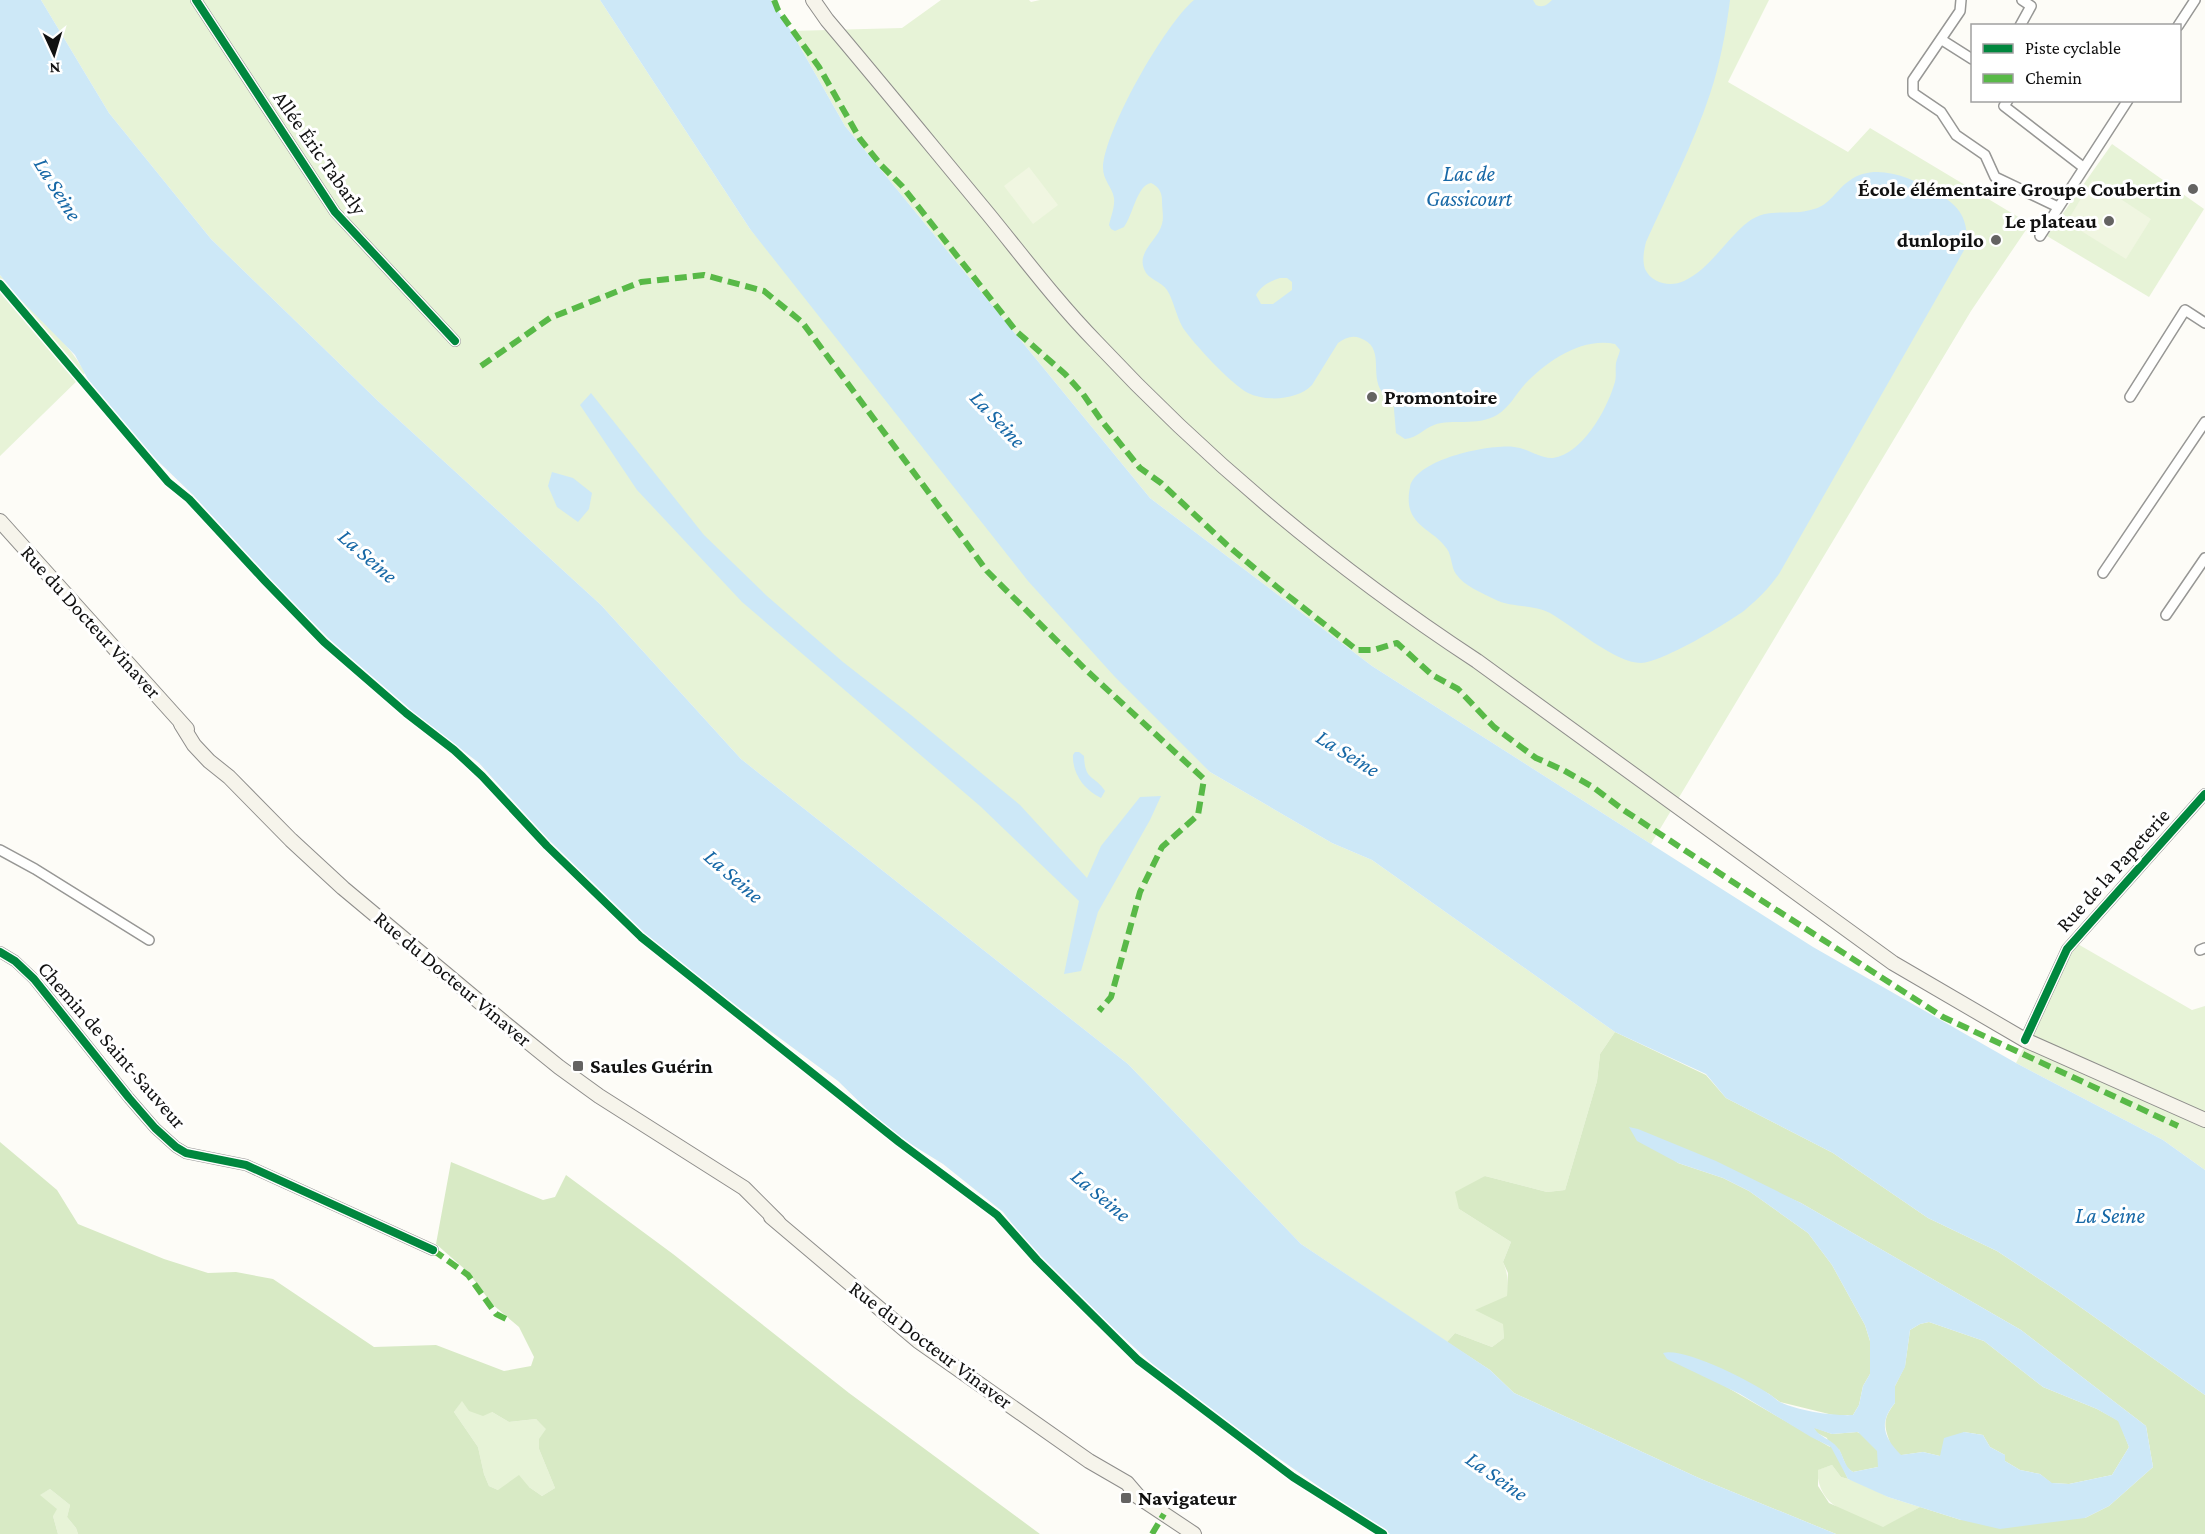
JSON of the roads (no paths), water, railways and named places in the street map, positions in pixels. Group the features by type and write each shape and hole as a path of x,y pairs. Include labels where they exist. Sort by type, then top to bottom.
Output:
{"main road":[{"path":"813,0 1044,285 1095,341 1170,419 1300,534 1415,620 1486,667 1893,963 2025,1040 2205,1120"},
{"path":"819,0 827,20"},
{"name":"Rue du Docteur Vinaver","path":"0,521 181,724 211,752 229,777 343,888 532,1046 599,1096 695,1158 727,1185 778,1222 918,1341 1089,1461 1102,1475 1194,1534"}],"street":[{"name":"Allée Éric Tabarly","path":"196,0 335,212 455,341"},
{"path":"1961,0 1960,11 1913,80 1913,93 1941,112 1956,135 1985,155 1995,177 2058,207"},
{"path":"2021,24 2031,6 2022,0"},
{"path":"2179,24 2195,0"},
{"path":"1942,40 1971,58"},
{"path":"2007,102 2004,106 2083,167"},
{"path":"2040,236 2127,102"},
{"path":"2130,397 2185,310 2205,323"},
{"path":"2103,573 2205,422"},
{"path":"2166,615 2205,558"},
{"name":"Rue de la Papeterie","path":"2025,1040 2067,949 2205,794"},
{"path":"0,850 35,868 149,940"},
{"name":"Chemin de Saint-Sauveur","path":"0,952 15,961 34,979 155,1128 186,1154 246,1165 432,1250"}],"water":[{"path":"0,0 41,0 109,113 211,239 378,401 601,605 741,759 1128,1064 1301,1244 1490,1370 1514,1393 1701,1479 1836,1534 1390,1534 1177,1387 1039,1259 1003,1212 943,1164 888,1130 838,1081 666,954 561,854 479,763 368,678 280,590 193,495 133,437 93,389 75,355 16,295 0,275"},
{"name":"La Seine","path":"600,0 771,0 845,126 1150,498 1372,666 1651,844 1813,947 2016,1063 2163,1140 2205,1170 2205,1395 1997,1251 1928,1218 1833,1153 1726,1098 1706,1074 1615,1032 1372,860 1332,843 1210,772 1115,677 1028,581 750,229"},
{"name":"Lac de Gassicourt","path":"1194,0 1533,0 1536,5 1541,6 1547,5 1552,0 1730,0 1722,48 1710,94 1688,150 1646,242 1644,266 1652,278 1668,284 1684,281 1710,262 1740,229 1756,217 1820,207 1859,175 1881,172 1903,177 1943,196 1956,207 1964,219 1967,245 1779,574 1759,597 1745,610 1710,633 1679,649 1651,661 1641,663 1631,661 1607,651 1550,613 1536,608 1501,602 1468,586 1456,574 1447,549 1414,518 1410,510 1410,487 1415,477 1439,461 1488,448 1514,447 1553,458 1574,449 1599,418 1610,395 1615,382 1616,363 1620,350 1615,344 1590,344 1554,359 1525,384 1509,405 1489,419 1441,423 1405,439 1396,433 1393,398 1390,394 1382,392 1378,385 1373,348 1360,338 1349,338 1338,343 1312,385 1299,394 1282,398 1264,398 1248,393 1213,363 1183,328 1167,290 1148,276 1144,269 1143,257 1163,221 1162,198 1159,190 1151,183 1146,185 1124,227 1115,231 1109,225 1114,198 1104,176 1103,168 1106,151 1114,130 1138,79 1182,13","holes":["1280,278 1287,278 1292,282 1292,290 1273,304 1261,304 1256,295 1260,289"]},
{"path":"591,393 704,535 767,596 843,662 1020,805 1087,878 1101,846 1140,797 1161,796 1098,912 1081,971 1064,974 1079,901 980,806 742,602 637,490 580,405"},
{"path":"552,472 573,478 592,493 589,509 578,522 557,507 548,486"},
{"path":"1075,752 1084,756 1088,774 1105,791 1101,798 1084,786 1080,780 1073,762"},
{"path":"1629,1127 1716,1161 1801,1203 2021,1330 2146,1426 2153,1467 2109,1506 2085,1518 2000,1529 1961,1520 1888,1497 1848,1479 1831,1447 1740,1394 1667,1359 1663,1353 1685,1355 1717,1366 1748,1381 1779,1401 1797,1408 1836,1415 1853,1415 1859,1405 1863,1386 1870,1374 1870,1341 1865,1325 1832,1265 1808,1233 1749,1191 1723,1178 1678,1163 1637,1141","holes":["1929,1322 1984,1341 2043,1387 2097,1409 2118,1421 2129,1447 2112,1475 2069,1484 2052,1483 2040,1474 2020,1470 2005,1461 2005,1455 1990,1447 1983,1435 1964,1432 1944,1438 1940,1456 1923,1452 1901,1455 1887,1436 1886,1417 1895,1403 1895,1386 1905,1367 1910,1330","1814,1428 1832,1434 1858,1432 1877,1451 1878,1467 1853,1472 1847,1467 1837,1447"]}],"place":[{"name":"École élémentaire Groupe Coubertin","path":"2193,189"},
{"name":"Le plateau","path":"2109,221"},
{"name":"dunlopilo","path":"1996,240"},
{"name":"Promontoire","path":"1372,397"},
{"name":"Saules Guérin","path":"578,1066"},
{"name":"Navigateur","path":"1126,1498"}]}
